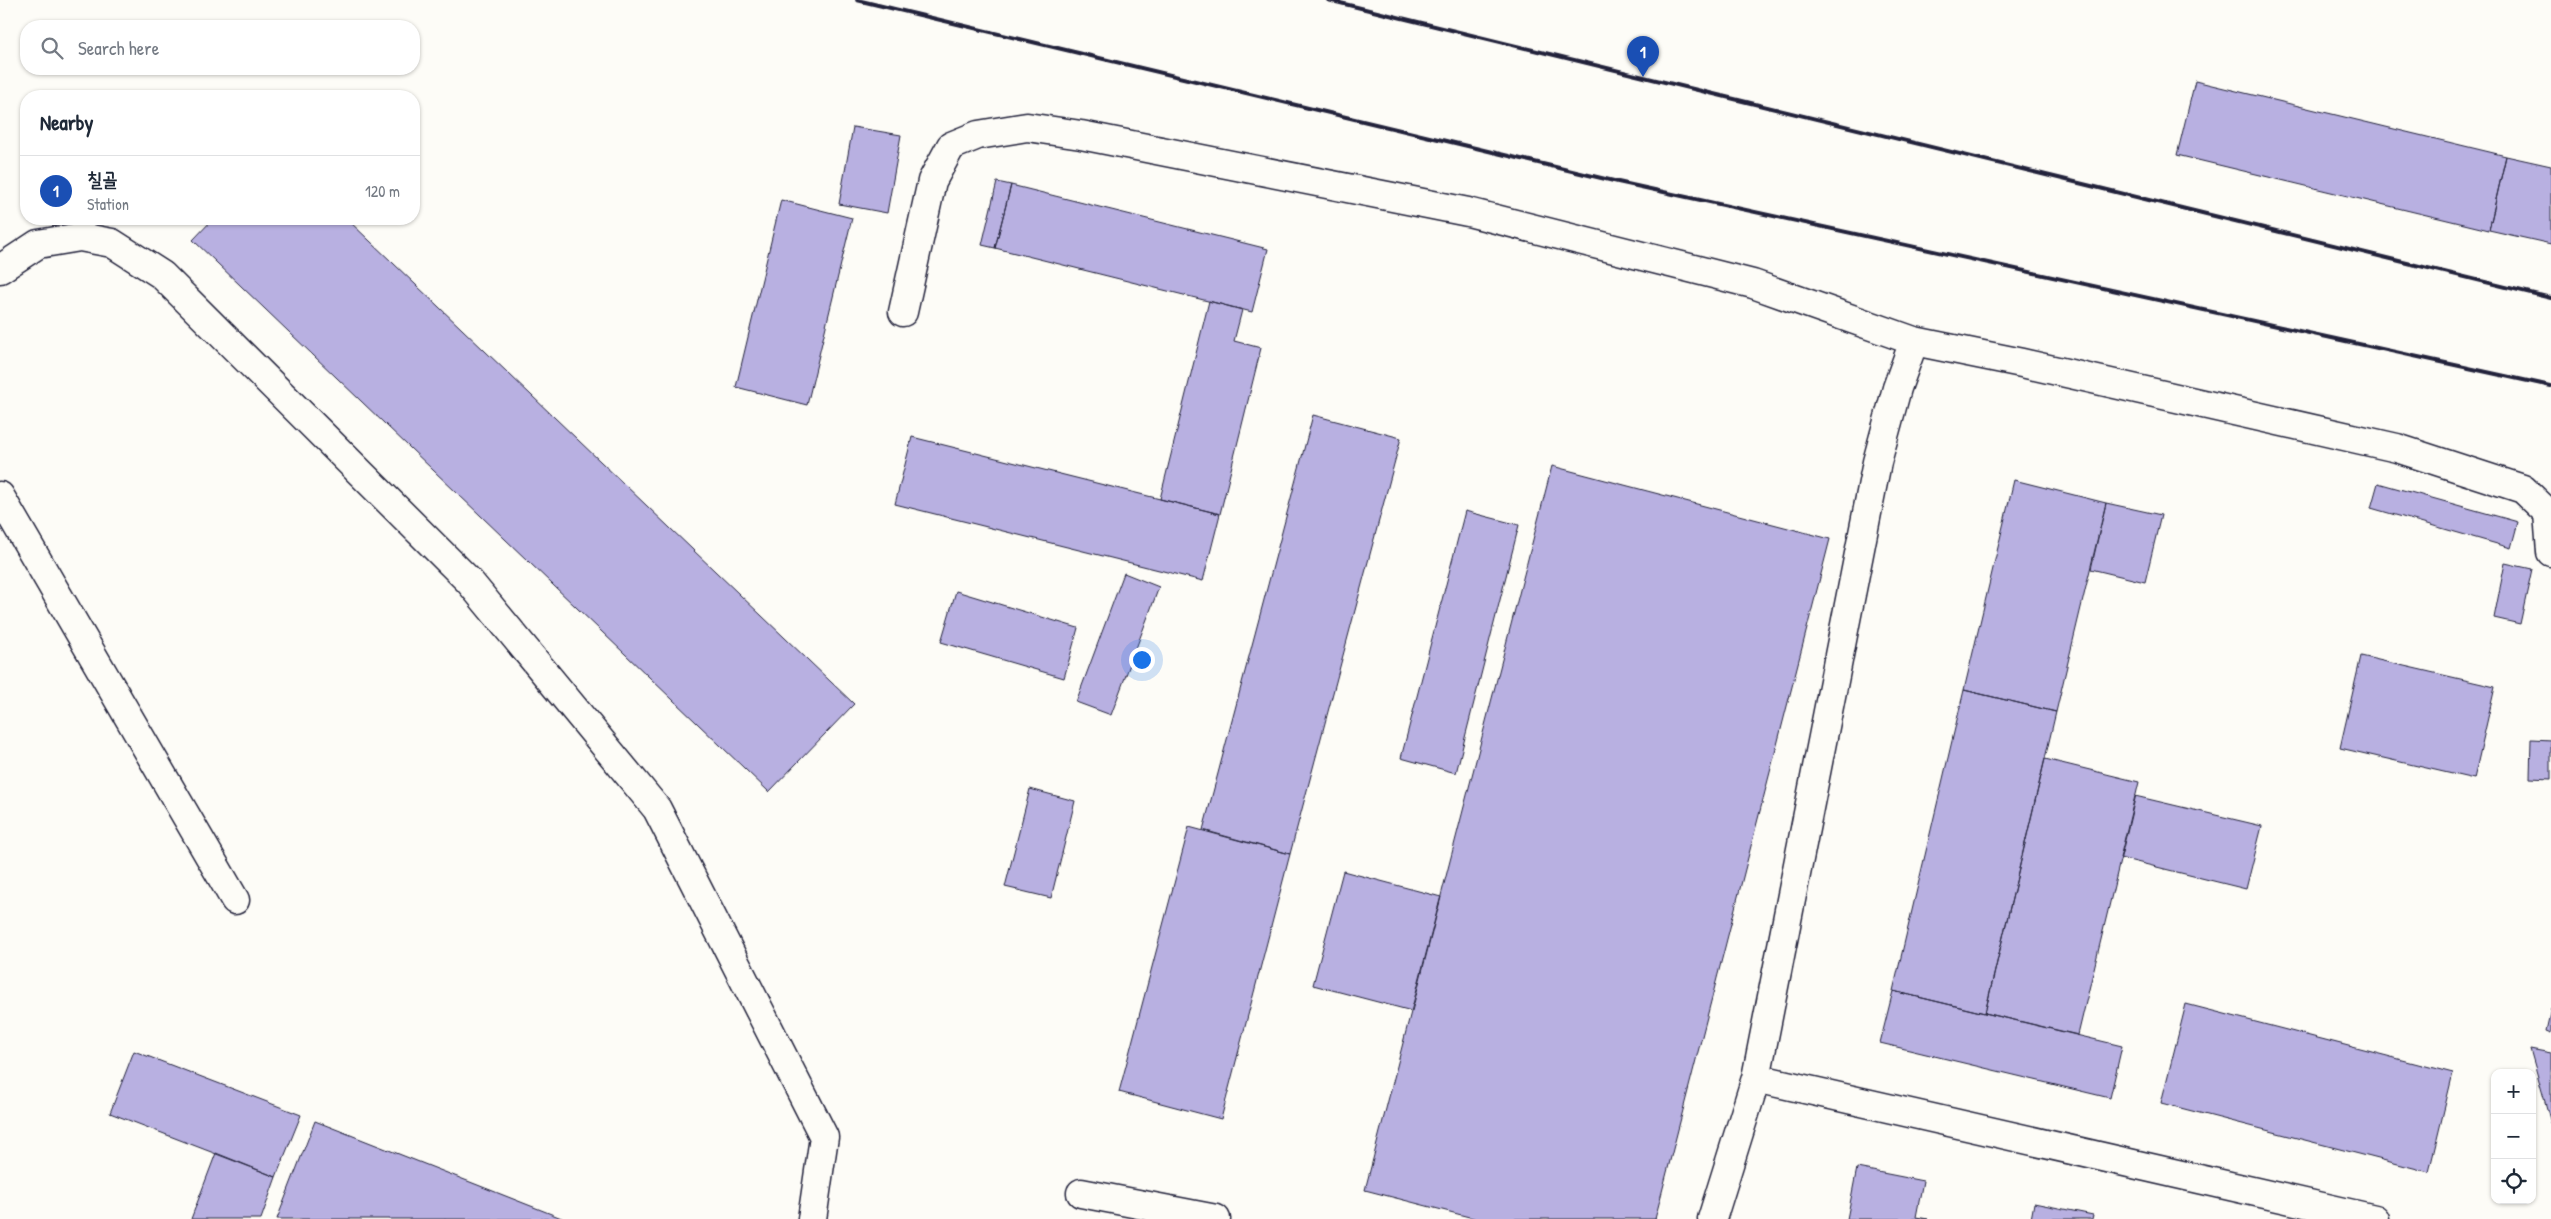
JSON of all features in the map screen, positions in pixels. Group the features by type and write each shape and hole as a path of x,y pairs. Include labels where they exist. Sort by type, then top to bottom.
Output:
{"street":[{"path":"903,312 932,182 951,146 978,135 1027,128 1082,135 1468,212 1753,284 1914,341 2022,363 2397,448 2523,489 2548,513 2551,552"},
{"path":"0,269 38,244 80,237 112,243 162,275 469,581 657,809 824,1137 812,1219"},
{"path":"1712,1219 1756,1078 1877,462 1897,388 1914,341"},
{"path":"0,496 235,900"},
{"path":"1756,1078 2375,1219"},
{"path":"1081,1193 1134,1210 1216,1219"}],"building":[{"path":"2195,81 2506,156 2489,230 2177,155"},
{"path":"853,127 901,135 887,213 839,204"},
{"path":"2506,156 2551,166 2551,244 2489,230"},
{"path":"997,182 1011,185 995,248 982,245"},
{"path":"1011,185 1268,249 1252,312 995,248"},
{"path":"781,200 852,218 807,405 736,387"},
{"path":"207,225 353,225 854,704 769,792 193,240"},
{"path":"1209,301 1242,310 1234,341 1261,348 1220,514 1160,499"},
{"path":"1313,415 1401,438 1290,854 1203,830"},
{"path":"912,437 1220,514 1203,581 895,504"},
{"path":"1552,466 1830,539 1655,1219 1477,1219 1365,1190"},
{"path":"2014,480 2106,503 2056,712 1964,690"},
{"path":"2378,483 2518,522 2511,548 2371,508"},
{"path":"2106,503 2161,515 2145,582 2091,569"},
{"path":"1465,511 1519,525 1456,773 1401,758"},
{"path":"2505,563 2532,569 2520,624 2494,618"},
{"path":"1124,573 1159,587 1111,715 1076,702"},
{"path":"956,591 1078,628 1064,678 941,642"},
{"path":"2361,656 2495,687 2474,779 2340,748"},
{"path":"1964,690 2056,712 1985,1013 1893,991"},
{"path":"2531,739 2551,740 2551,779 2530,778"},
{"path":"2045,759 2139,782 2078,1035 1985,1013"},
{"path":"1030,789 1075,801 1051,898 1005,887"},
{"path":"2135,796 2262,826 2246,889 2120,858"},
{"path":"1189,827 1290,854 1221,1119 1119,1092"},
{"path":"1343,871 1441,897 1412,1011 1313,985"},
{"path":"1893,991 2122,1046 2110,1098 1880,1043"},
{"path":"2186,1004 2453,1073 2429,1172 2161,1103"},
{"path":"2551,1009 2551,1033 2546,1031"},
{"path":"2530,1049 2551,1053 2551,1123 2536,1069"},
{"path":"134,1051 301,1115 276,1177 110,1113"},
{"path":"315,1121 564,1219 277,1219"},
{"path":"216,1153 276,1177 261,1219 191,1219"},
{"path":"1857,1168 1923,1181 1916,1217 1928,1219 1847,1219"},
{"path":"2034,1203 2093,1215 2092,1219 2031,1219"}],"railway":[{"path":"857,0 1618,182 2551,386"},
{"path":"1328,0 2551,298"}],"place":[{"name":"칠골","path":"1643,77"}]}
